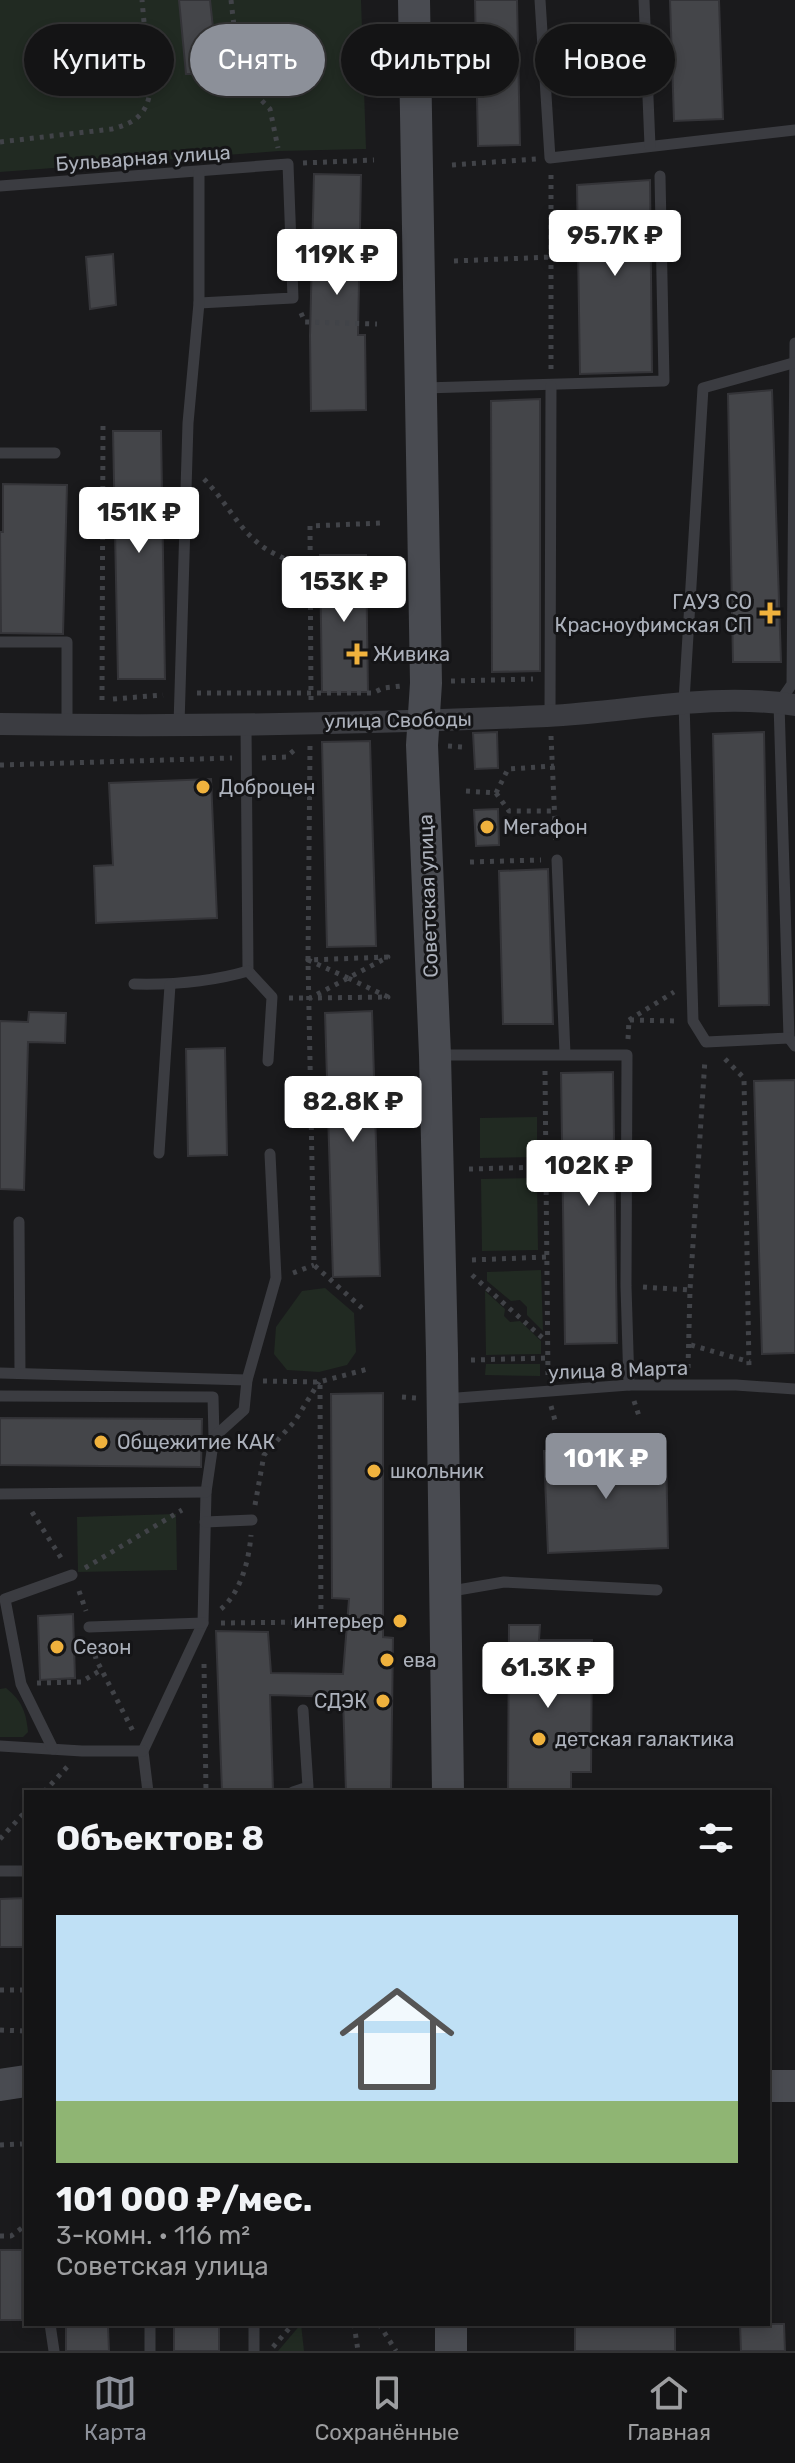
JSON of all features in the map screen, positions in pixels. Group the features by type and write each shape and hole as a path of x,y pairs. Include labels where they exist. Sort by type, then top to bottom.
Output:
{"main road":[{"name":"Советская улица","path":"414,0 426,683 422,720 435,1055 448,1790"},
{"path":"0,2085 24,2081"},
{"path":"770,2086 795,2086"},
{"path":"451,2326 451,2351"}],"street":[{"name":"улица Свободы","path":"0,724 246,725 550,716 684,701 787,704"}],"lane":[{"path":"540,0 550,158 795,130"},
{"path":"644,0 650,146"},
{"name":"Бульварная улица","path":"0,186 288,164"},
{"path":"199,303 293,298 288,164"},
{"path":"179,725 188,423 199,303 199,173"},
{"path":"419,388 664,381 660,176"},
{"path":"793,363 703,388 684,701 693,1021 706,1042 792,1042 787,704 792,684 795,343"},
{"path":"550,716 551,386"},
{"path":"0,453 55,453"},
{"path":"0,642 67,642 67,725"},
{"path":"246,725 248,971 272,997 268,1061"},
{"path":"557,860 565,1054"},
{"path":"134,984 170,985 248,971"},
{"path":"159,1153 170,985"},
{"path":"435,1055 627,1055 629,1385"},
{"path":"214,1437 244,1410 247,1380 276,1278 270,1154"},
{"path":"19,1222 20,1373"},
{"path":"0,1373 247,1380"},
{"name":"улица 8 Марта","path":"442,1399 629,1385 795,1389"},
{"path":"0,1396 213,1397 214,1437 206,1492 203,1623 143,1751 148,1790"},
{"path":"0,1494 206,1492"},
{"path":"205,1522 252,1520"},
{"path":"53,1749 21,1684 5,1599 72,1575"},
{"path":"445,1593 504,1582 657,1590"},
{"path":"89,1627 203,1623"},
{"path":"299,1790 308,1787 303,1710"},
{"path":"0,1746 143,1751"},
{"path":"0,1871 24,1871"},
{"path":"50,2326 54,2351"},
{"path":"150,2326 150,2351"},
{"path":"254,2326 254,2351"}],"path":[{"path":"0,142 112,129 128,125 142,114 149,101 150,88 142,0"},
{"path":"231,0 240,78 270,109 279,151 288,164 374,160"},
{"path":"452,165 550,158 551,386"},
{"path":"454,261 552,257"},
{"path":"293,298 305,322 377,324"},
{"path":"102,700 103,424"},
{"path":"188,461 260,545 310,570"},
{"path":"362,1308 314,1265 308,960 310,526 381,523"},
{"path":"67,701 181,693 373,693 383,688 426,683 549,679"},
{"path":"470,862 557,860 550,716"},
{"path":"496,793 508,769 554,766"},
{"path":"466,791 496,793"},
{"path":"496,793 509,811 554,811"},
{"path":"308,960 388,957 310,998"},
{"path":"308,960 388,997 310,998"},
{"path":"692,981 629,1020 693,1021"},
{"path":"687,1385 706,1042"},
{"path":"706,1042 744,1078 748,1387"},
{"path":"546,1054 548,1391"},
{"path":"469,1169 545,1167"},
{"path":"472,1260 546,1257"},
{"path":"472,1275 547,1342"},
{"path":"626,1286 690,1290"},
{"path":"691,1345 750,1362"},
{"path":"471,1360 547,1358"},
{"path":"247,1380 319,1382 368,1369"},
{"path":"319,1382 321,1624"},
{"path":"72,1575 176,1514 206,1492"},
{"path":"206,1790 203,1623 400,1621"},
{"path":"21,1684 81,1682 101,1670"},
{"path":"46,1790 82,1751"},
{"path":"0,1839 24,1813"},
{"path":"0,1990 24,1990"},
{"path":"0,2030 24,2031"},
{"path":"0,2145 22,2144"},
{"path":"0,2236 11,2236 24,2226"},
{"path":"269,2351 291,2326"},
{"path":"354,2326 358,2351"},
{"path":"380,2326 396,2351"}],"shaded area":[{"path":"0,0 361,0 362,24 341,24 341,96 364,96 366,149 279,151 0,172"},
{"path":"537,1117 537,1157 480,1158 480,1118"},
{"path":"537,1178 538,1250 482,1251 481,1179"},
{"path":"541,1270 543,1331 527,1315 527,1307 520,1300 511,1301 487,1281 487,1272"},
{"path":"325,1288 354,1313 356,1352 347,1365 319,1372 287,1370 274,1354 276,1327 302,1291"},
{"path":"485,1291 505,1309 504,1316 510,1322 520,1321 541,1341 541,1354 486,1355"},
{"path":"486,1364 540,1364 540,1376 485,1375"},
{"path":"176,1514 177,1570 78,1572 77,1517"},
{"path":"6,1688 24,1713 28,1732 23,1737 0,1737 0,1689"},
{"path":"299,2326 301,2326 304,2351 278,2351"}],"building":[{"path":"179,0 210,0 213,24 190,24 190,74 186,74"},
{"path":"475,0 517,0 517,24 475,24"},
{"path":"670,0 719,0 723,119 674,121 675,24 671,24"},
{"path":"477,96 519,96 520,145 478,146"},
{"path":"314,174 361,175 358,335 365,335 366,410 311,411"},
{"path":"650,180 652,372 580,374 577,185"},
{"path":"113,254 116,305 90,309 86,257"},
{"path":"772,390 781,662 733,662 728,394"},
{"path":"540,399 540,671 492,672 491,401"},
{"path":"113,431 161,431 165,679 118,679"},
{"path":"3,484 67,485 63,634 1,633"},
{"path":"320,555 366,555 368,692 322,692"},
{"path":"497,732 498,768 475,769 473,733"},
{"path":"764,732 769,1005 719,1006 713,734"},
{"path":"370,741 376,946 327,947 322,742"},
{"path":"211,779 217,918 96,923 94,866 113,865 109,783"},
{"name":"Мегафон","path":"498,809 499,845 476,846 474,810"},
{"path":"548,869 553,1024 503,1024 499,871"},
{"path":"372,1011 380,1276 333,1277 325,1013"},
{"path":"29,1012 66,1013 65,1043 28,1042 24,1190 0,1189 0,1021 28,1022"},
{"path":"225,1048 227,1155 188,1156 186,1049"},
{"path":"613,1072 617,1343 565,1344 561,1073"},
{"path":"795,1080 795,1353 762,1354 754,1081"},
{"path":"383,1393 383,1637 393,1638 391,1790 346,1790 343,1697 270,1695 273,1790 222,1790 216,1631 268,1632 271,1673 343,1674 349,1599 332,1598 331,1394"},
{"name":"Общежитие КАК","path":"0,1418 202,1419 201,1467 0,1465"},
{"path":"544,1451 666,1451 668,1548 548,1553"},
{"name":"Сезон","path":"73,1614 75,1678 40,1680 38,1616"},
{"path":"509,1625 540,1625 539,1640 592,1640 591,1772 571,1772 571,1790 508,1790"},
{"path":"24,1898 24,1947 0,1947 0,1899"},
{"path":"0,2250 22,2250 22,2320 0,2320"},
{"path":"784,2324 785,2351 741,2351 740,2326"},
{"path":"174,2326 219,2326 219,2351 174,2351"},
{"path":"575,2326 675,2326 675,2351 575,2351"},
{"path":"66,2327 108,2327 109,2351 66,2351"}],"place":[{"name":"ГАУЗ СО Красноуфимская СП","path":"770,613"},
{"name":"Живика","path":"357,654"},
{"name":"Доброцен","path":"203,787"},
{"name":"Мегафон","path":"487,827"},
{"name":"Общежитие КАК","path":"101,1442"},
{"name":"школьник","path":"374,1471"},
{"name":"интерьер","path":"400,1621"},
{"name":"Сезон","path":"57,1647"},
{"name":"ева","path":"387,1660"},
{"name":"СДЭК","path":"383,1701"},
{"name":"детская галактика","path":"539,1739"}]}
